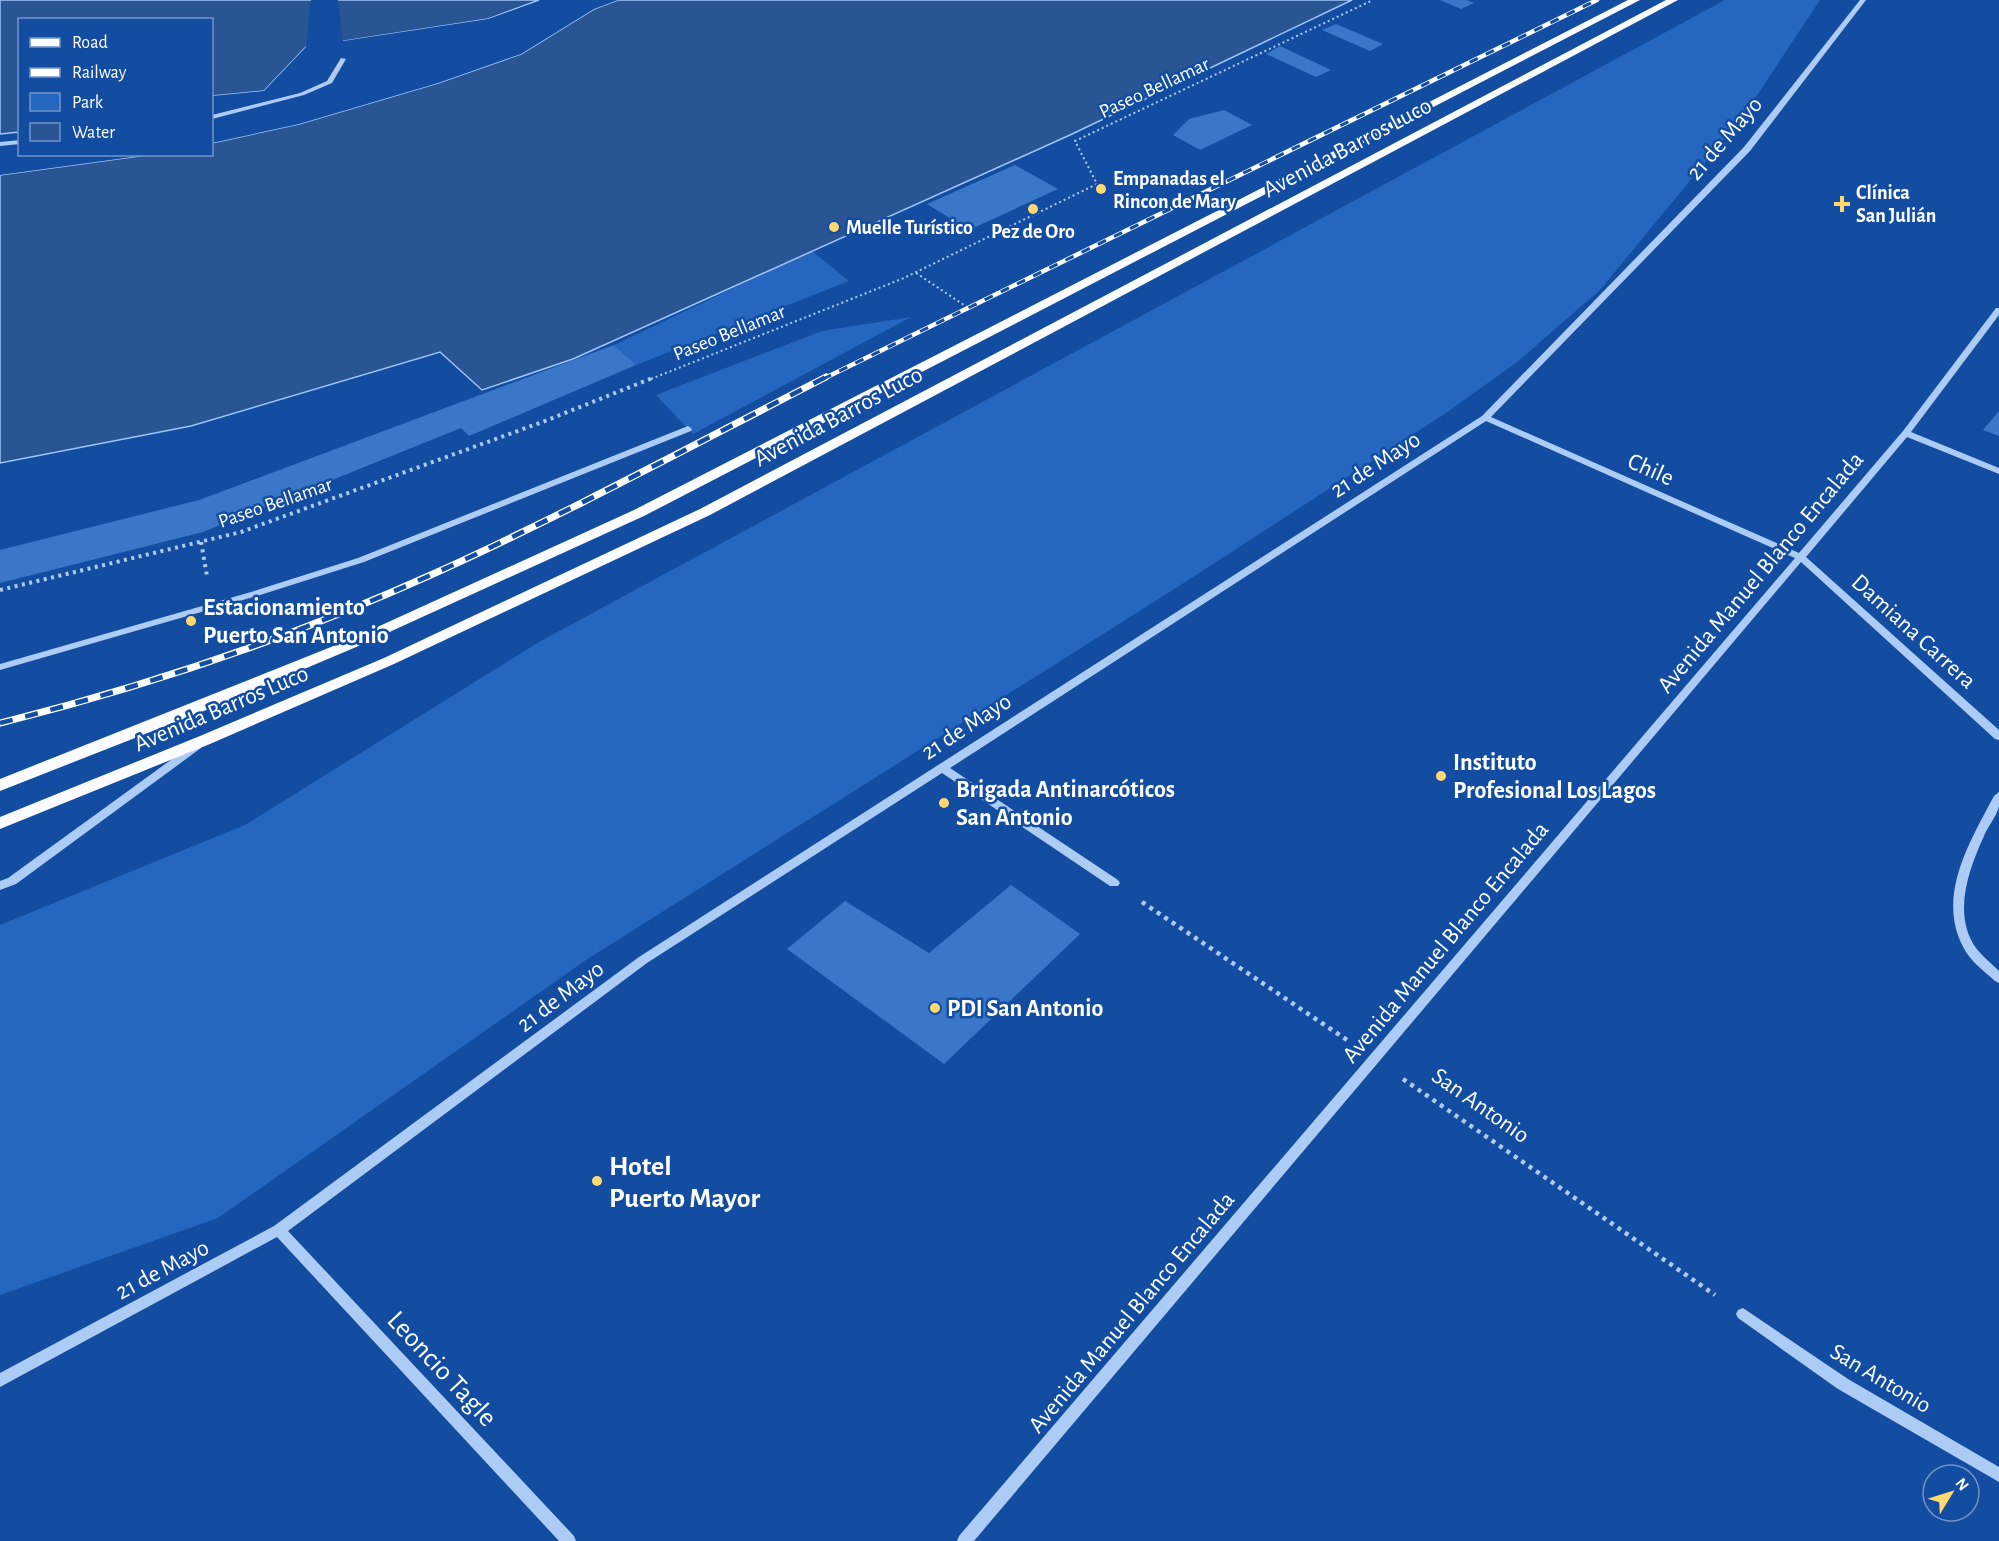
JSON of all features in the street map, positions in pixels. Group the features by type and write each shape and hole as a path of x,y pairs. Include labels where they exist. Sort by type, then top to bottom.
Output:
{"main road":[{"name":"Avenida Barros Luco","path":"0,785 219,699 504,576 639,513 1635,0"},
{"name":"Avenida Barros Luco","path":"0,823 205,740 420,646 705,512 1673,0"}],"street":[{"name":"21 de Mayo","path":"0,1380 279,1230 643,960 1485,418 1748,149 1863,0"},
{"path":"213,117 302,94 330,82 343,59"},
{"path":"0,144 18,142"},
{"name":"Avenida Manuel Blanco Encalada","path":"964,1541 1906,433 1999,310"},
{"name":"Chile","path":"1485,418 1801,557"},
{"path":"0,667 254,594 361,560 688,429"},
{"path":"1906,433 1999,471"},
{"name":"Damiana Carrera","path":"1801,557 1999,736"},
{"path":"0,886 12,881 205,740"},
{"path":"941,767 1114,883"},
{"path":"1999,796 1964,871 1957,915 1969,948 1999,978"},
{"name":"Leoncio Tagle","path":"279,1230 568,1541"},
{"name":"San Antonio","path":"1743,1314 1843,1384 1999,1474"}],"path":[{"name":"Paseo Bellamar","path":"0,590 241,532 545,421 916,273 1097,184 1075,141 1373,0"},
{"path":"916,273 1002,326"},
{"name":"San Antonio","path":"1114,883 1743,1314"}],"green space":[{"path":"1725,0 1820,0 1744,115 1600,290 1517,362 1446,413 1176,588 586,960 218,1218 0,1295 0,925 245,825 539,642"},
{"path":"812,251 849,281 636,365 614,345"},
{"path":"911,317 693,434 656,395 822,331"}],"water":[{"path":"0,0 539,0 488,19 306,47 264,91 213,96 213,18 18,18 18,132 0,134"},
{"path":"618,0 1352,0 1070,135 573,359 482,390 440,352 191,426 0,463 0,175 140,156 213,156 213,143 299,124 438,83 521,54 594,9"}],"pier":[{"path":"311,0 338,0 343,41 488,19 542,0 489,22 308,50 265,93 213,99 213,96 264,91 306,47"},
{"path":"610,0 618,0 594,9 521,54 438,83 299,124 213,143 213,140 298,121 437,80 520,51 593,6"},
{"path":"112,156 140,156 0,175 0,172"}],"building":[{"path":"1440,0 1467,0 1474,3 1461,9"},
{"path":"1336,24 1383,44 1370,51 1322,30"},
{"path":"1280,46 1331,70 1316,77 1266,54"},
{"path":"1224,110 1252,125 1200,150 1173,135 1189,119"},
{"path":"1015,165 1058,189 969,230 927,204"},
{"path":"614,345 636,365 469,436 461,428 203,532 0,583 0,550 199,500"},
{"path":"1999,411 1999,436 1983,430"},
{"name":"PDI San Antonio","path":"1011,885 1080,934 944,1064 787,949 845,901 929,953"}],"railway":[{"path":"823,379 1597,0"},
{"path":"0,723 110,693 220,658 380,597 532,527 826,377"}],"place":[{"name":"Empanadas el Rincon de Mary","path":"1101,189"},
{"name":"Clínica San Julián","path":"1842,204"},
{"name":"Pez de Oro","path":"1033,209"},
{"name":"Muelle Turístico","path":"834,227"},
{"name":"Estacionamiento Puerto San Antonio","path":"191,621"},
{"name":"Instituto Profesional Los Lagos","path":"1441,776"},
{"name":"Brigada Antinarcóticos San Antonio","path":"944,803"},
{"name":"PDI San Antonio","path":"935,1008"},
{"name":"Hotel Puerto Mayor","path":"597,1181"}]}
